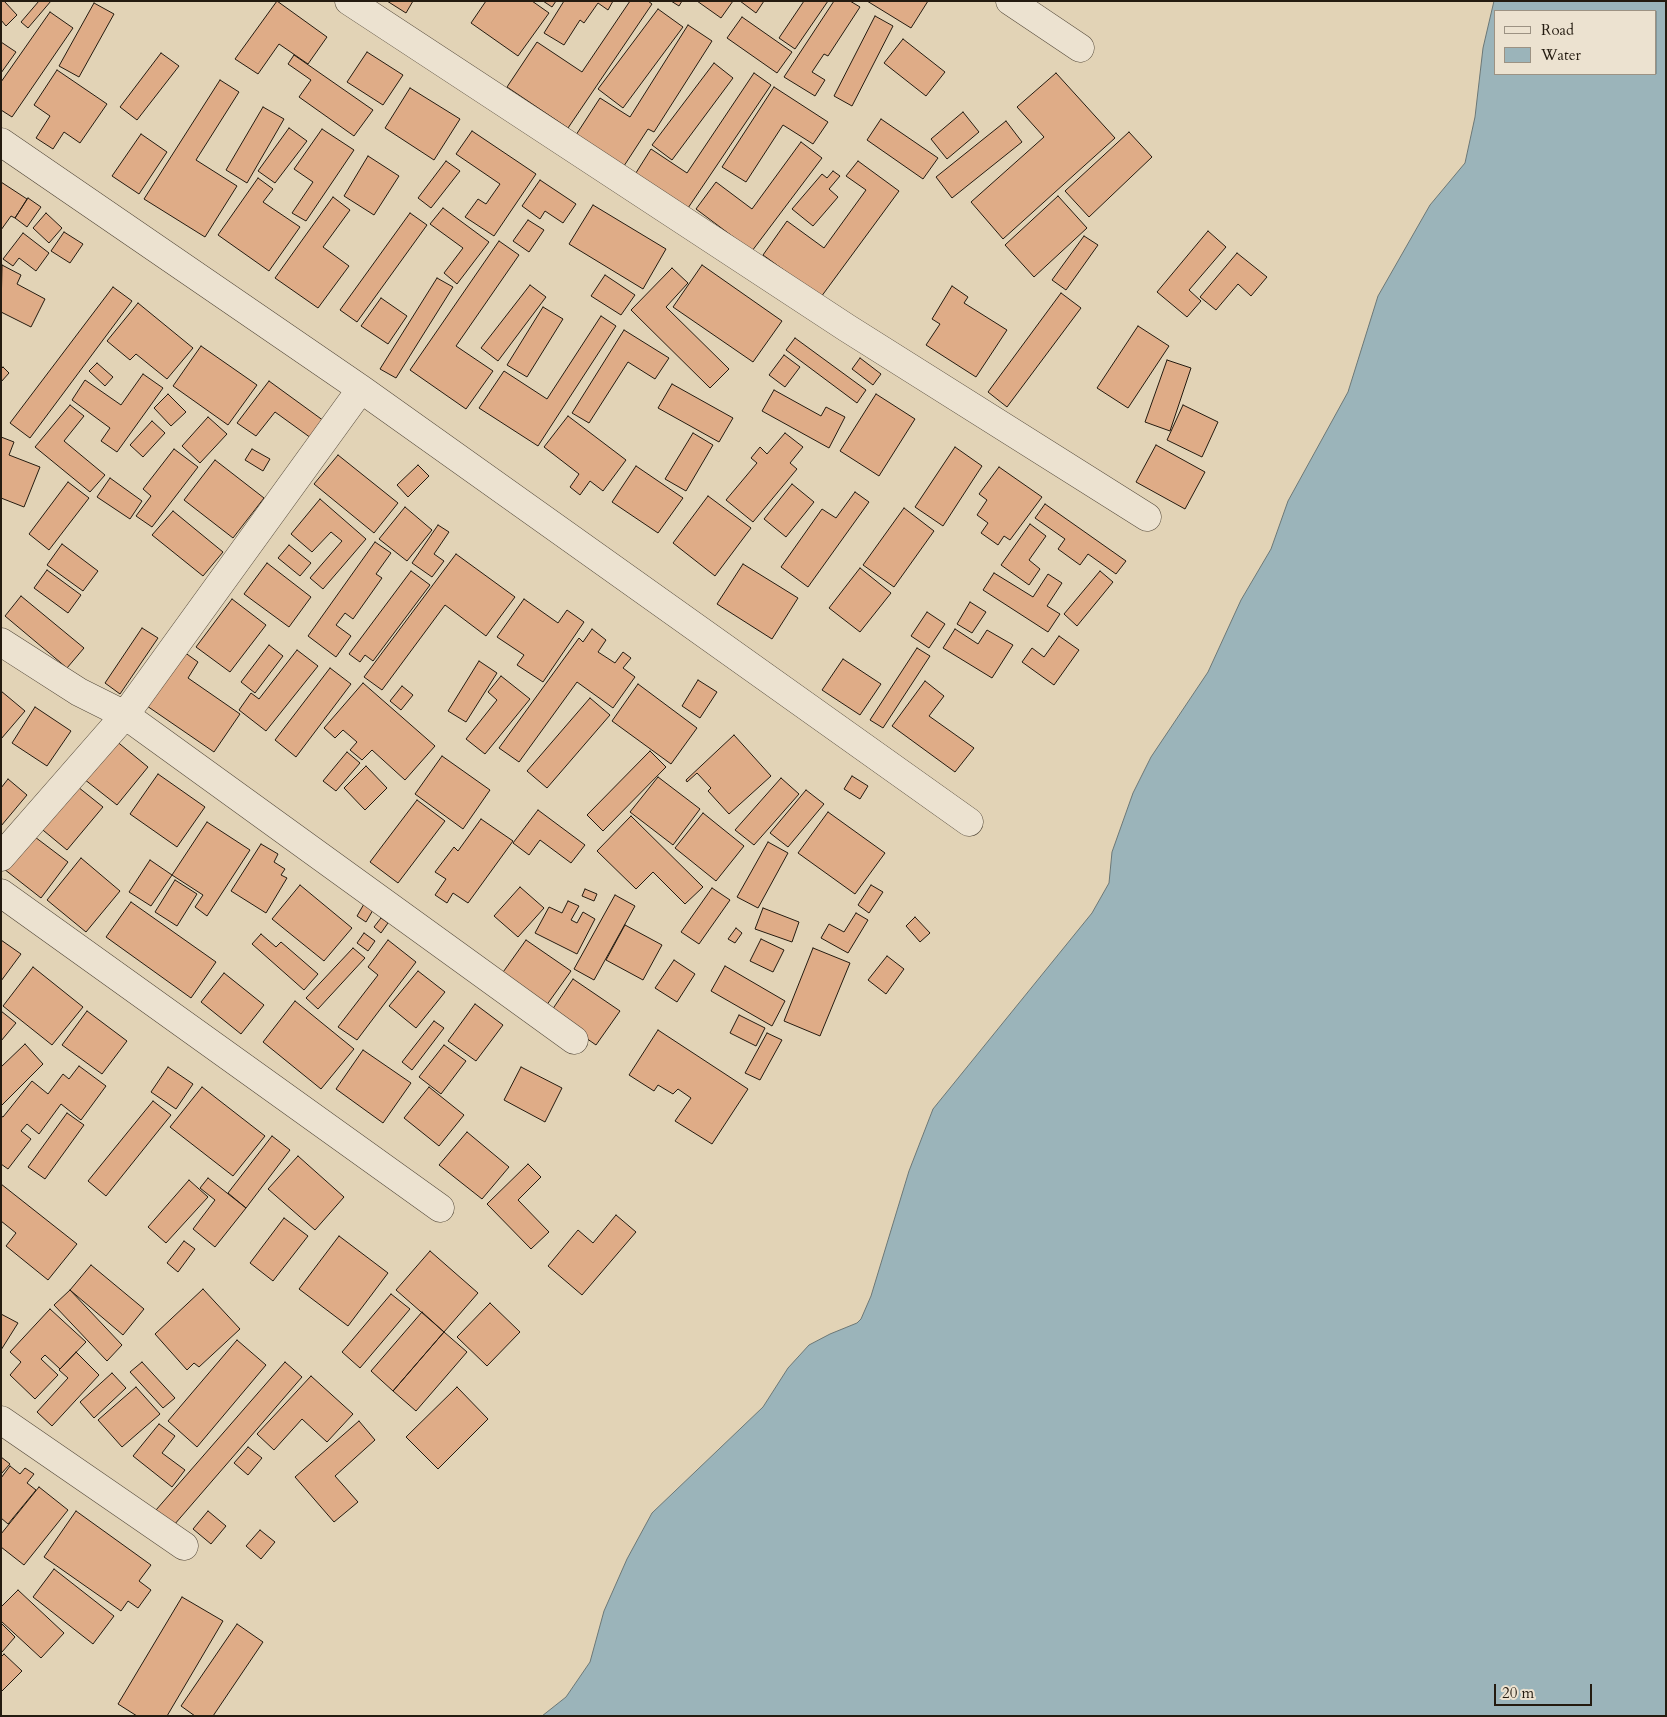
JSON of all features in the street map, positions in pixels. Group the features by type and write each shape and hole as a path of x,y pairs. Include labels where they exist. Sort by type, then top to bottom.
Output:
{"street":[{"path":"348,1 847,328 1147,517"},
{"path":"1010,1 1080,48"},
{"path":"1,142 361,389 969,822"},
{"path":"1,857 125,715 361,389"},
{"path":"1,642 79,692 125,715 574,1040"},
{"path":"1,893 440,1208"},
{"path":"1,1420 184,1546"}],"water":[{"path":"1494,1 1666,1 1666,1716 542,1716 566,1697 590,1662 604,1611 627,1559 652,1513 763,1407 788,1368 809,1345 857,1323 861,1319 871,1296 909,1171 933,1109 1092,913 1109,883 1112,852 1133,793 1151,757 1208,672 1241,600 1271,549 1288,501 1348,392 1378,296 1430,205 1465,163 1475,117 1483,48"}],"building":[{"path":"1,1 4,1 17,15 6,26 1,20"},
{"path":"39,1 51,1 28,28 21,22"},
{"path":"277,1 327,37 308,64 279,44 258,74 235,59"},
{"path":"387,1 413,1 406,13"},
{"path":"486,1 532,1 549,13 518,56 471,23"},
{"path":"543,1 556,1 552,7"},
{"path":"564,1 613,1 608,10 598,3 584,23 580,20 564,45 544,33"},
{"path":"630,1 648,1 652,4 568,128 507,87 537,42 582,72"},
{"path":"671,1 682,1 679,6"},
{"path":"697,1 733,1 721,18"},
{"path":"740,1 764,1 756,13"},
{"path":"804,1 828,1 795,49 779,38"},
{"path":"834,1 850,1 860,7 828,56 824,54 812,72 825,80 815,96 784,77"},
{"path":"867,1 928,1 911,28"},
{"path":"94,3 114,14 79,77 59,66"},
{"path":"658,9 683,27 623,108 598,89"},
{"path":"50,12 73,28 12,117 1,110 1,82"},
{"path":"875,16 893,26 852,106 834,96"},
{"path":"742,17 792,52 777,73 727,38"},
{"path":"688,25 712,41 654,132 648,129 622,169 574,138 600,98 630,117"},
{"path":"903,39 945,72 926,96 884,63"},
{"path":"1,42 16,52 1,73"},
{"path":"367,52 403,75 383,105 347,82"},
{"path":"161,53 179,66 137,120 120,107"},
{"path":"294,55 373,110 354,136 299,97 311,80 288,64"},
{"path":"714,63 733,78 672,160 652,145"},
{"path":"57,70 107,104 80,143 64,132 53,149 36,138 50,116 34,105"},
{"path":"754,73 771,85 686,211 634,176 651,149 687,173"},
{"path":"1056,73 1115,138 1003,239 971,202 1044,137 1017,107"},
{"path":"220,80 239,92 196,160 237,186 205,237 144,199"},
{"path":"774,87 828,122 813,144 783,125 746,182 722,167"},
{"path":"410,88 460,119 434,160 385,128"},
{"path":"263,107 284,119 247,183 226,170"},
{"path":"963,112 979,132 947,159 931,139"},
{"path":"881,119 938,158 923,179 867,140"},
{"path":"1006,121 1022,142 952,198 936,177"},
{"path":"289,128 307,141 275,183 258,171"},
{"path":"322,129 354,150 306,221 292,213 313,182 294,169"},
{"path":"472,131 536,174 494,236 465,217 478,199 486,204 500,184 456,154"},
{"path":"1129,132 1152,157 1089,217 1065,191"},
{"path":"141,134 167,152 139,194 112,176"},
{"path":"801,142 822,158 752,251 696,209 716,182 752,209"},
{"path":"368,156 399,176 374,215 344,196"},
{"path":"446,161 460,171 431,208 418,198"},
{"path":"858,161 899,191 821,297 763,255 787,221 824,248 866,190 846,176"},
{"path":"833,171 840,176 829,189 838,197 813,226 792,209 822,174 827,178"},
{"path":"258,178 273,189 263,202 300,227 269,271 218,235"},
{"path":"540,180 576,204 563,223 545,211 540,219 522,206"},
{"path":"1,182 27,199 15,218 11,216 1,230"},
{"path":"1058,196 1087,228 1034,277 1005,245"},
{"path":"333,197 350,210 323,247 349,266 318,308 275,278"},
{"path":"28,198 41,207 27,227 15,218"},
{"path":"593,205 666,249 643,289 569,244"},
{"path":"443,208 489,242 457,284 444,273 463,248 430,224"},
{"path":"46,213 62,228 49,243 33,228"},
{"path":"410,213 427,225 357,322 340,310"},
{"path":"528,220 544,230 529,252 513,241"},
{"path":"1208,231 1226,247 1189,290 1201,301 1187,317 1157,292"},
{"path":"64,232 83,244 70,263 51,251"},
{"path":"23,233 49,253 36,271 19,258 13,266 3,259"},
{"path":"1084,236 1098,245 1066,290 1052,280"},
{"path":"499,241 519,255 456,346 493,371 466,409 410,370"},
{"path":"1237,253 1267,277 1251,296 1238,284 1216,310 1200,297"},
{"path":"2,265 21,275 17,284 45,299 31,327 1,312"},
{"path":"702,265 782,321 753,362 673,307"},
{"path":"672,268 688,283 666,307 729,369 710,388 631,310"},
{"path":"605,275 635,295 621,315 591,296"},
{"path":"437,278 453,287 396,378 380,369"},
{"path":"530,285 546,297 498,361 481,348"},
{"path":"952,286 968,297 964,303 1007,330 976,377 926,345 940,324 932,319"},
{"path":"113,287 132,301 30,438 10,423"},
{"path":"1061,293 1081,308 1007,407 988,392"},
{"path":"381,298 407,316 388,344 361,326"},
{"path":"138,303 193,348 167,379 136,354 130,360 107,341"},
{"path":"543,307 563,319 527,377 507,365"},
{"path":"601,316 616,326 538,446 479,408 504,371 547,399"},
{"path":"1138,326 1169,346 1128,408 1097,388"},
{"path":"624,330 669,358 655,379 628,362 589,423 572,413"},
{"path":"795,338 866,390 857,403 786,350"},
{"path":"201,346 257,385 228,425 173,386"},
{"path":"784,355 800,367 785,387 769,375"},
{"path":"860,358 881,374 873,385 852,369"},
{"path":"1167,360 1191,368 1170,431 1145,422"},
{"path":"97,363 113,377 105,386 89,371"},
{"path":"3,367 9,373 1,382 1,369"},
{"path":"143,374 163,388 117,452 101,441 110,428 72,400 85,380 121,405"},
{"path":"269,381 324,421 311,438 275,412 256,436 237,423"},
{"path":"672,384 733,418 719,442 658,408"},
{"path":"774,390 821,416 826,407 845,417 829,448 762,411"},
{"path":"168,394 186,412 171,426 154,408"},
{"path":"876,394 915,419 879,476 840,451"},
{"path":"70,405 84,416 64,441 105,475 90,492 35,447"},
{"path":"1183,405 1218,422 1202,457 1167,440"},
{"path":"568,416 626,460 603,491 590,481 580,495 570,487 579,474 544,447"},
{"path":"208,417 227,434 200,463 182,446"},
{"path":"152,421 165,433 143,457 130,445"},
{"path":"693,433 713,445 686,491 665,479"},
{"path":"785,433 803,447 790,463 797,469 753,522 726,500 757,463 751,458 760,447 767,454"},
{"path":"1,437 14,442 9,455 40,467 24,507 1,498"},
{"path":"1156,445 1205,472 1185,509 1136,482"},
{"path":"955,447 982,466 943,526 915,507"},
{"path":"174,449 198,467 152,527 136,516 151,496 143,489"},
{"path":"252,449 270,459 263,471 245,460"},
{"path":"338,455 398,503 374,533 314,484"},
{"path":"215,460 264,498 233,538 184,500"},
{"path":"418,465 429,476 408,497 397,485"},
{"path":"636,466 683,498 658,533 612,502"},
{"path":"999,467 1042,497 1010,540 1004,536 998,545 981,533 988,523 977,515 987,500 979,494"},
{"path":"110,478 142,501 130,519 97,497"},
{"path":"68,482 89,498 49,550 29,534"},
{"path":"792,484 814,502 786,537 764,519"},
{"path":"855,492 869,502 808,587 781,567 822,509 836,518"},
{"path":"708,496 751,528 715,576 673,543"},
{"path":"320,499 366,539 323,589 310,578 342,541 331,532 312,552 291,534"},
{"path":"1045,504 1126,561 1116,574 1088,554 1080,565 1058,549 1065,539 1035,518"},
{"path":"405,507 432,530 407,561 379,539"},
{"path":"904,508 934,531 894,587 863,565"},
{"path":"173,511 223,552 203,576 152,535"},
{"path":"1030,524 1046,536 1029,560 1040,569 1029,585 1001,565"},
{"path":"438,525 449,532 434,554 444,561 432,577 412,563"},
{"path":"375,542 391,553 376,574 382,578 353,619 345,613 336,625 351,636 336,657 308,636"},
{"path":"62,544 98,571 83,591 47,565"},
{"path":"289,545 311,563 300,576 278,558"},
{"path":"456,554 515,597 486,636 445,605 382,690 364,677"},
{"path":"267,563 311,597 289,627 244,594"},
{"path":"743,564 798,598 772,639 717,604"},
{"path":"860,568 891,593 860,632 829,608"},
{"path":"47,570 81,595 68,613 34,588"},
{"path":"411,571 430,585 373,661 365,655 360,662 349,654"},
{"path":"1100,571 1113,582 1077,626 1064,614"},
{"path":"994,573 1033,597 1048,574 1062,583 1047,606 1060,614 1048,632 983,590"},
{"path":"21,596 84,648 67,668 5,616"},
{"path":"232,599 266,625 230,672 196,647"},
{"path":"524,599 558,623 567,610 584,622 543,682 517,665 524,655 497,637"},
{"path":"970,602 986,612 972,633 957,624"},
{"path":"927,612 945,624 929,648 911,636"},
{"path":"142,628 158,638 120,694 105,683"},
{"path":"592,629 606,640 598,652 615,663 623,652 631,658 623,668 635,677 613,708 577,682 519,762 499,748 579,638 583,642"},
{"path":"955,629 978,644 987,630 1013,645 992,678 943,648"},
{"path":"1059,636 1079,650 1054,685 1022,662 1032,648 1044,657"},
{"path":"269,645 283,656 255,693 241,682"},
{"path":"917,648 930,656 883,728 870,720"},
{"path":"297,650 318,666 266,731 239,710 251,693 259,699"},
{"path":"184,652 198,662 188,678 240,714 214,752 147,706"},
{"path":"843,659 881,684 860,715 822,690"},
{"path":"479,661 497,673 466,722 448,711"},
{"path":"330,668 351,684 296,757 275,740"},
{"path":"501,676 530,699 485,754 466,739 497,700 488,692"},
{"path":"698,680 717,692 700,718 682,706"},
{"path":"925,681 944,696 929,716 974,748 955,772 892,726"},
{"path":"363,683 435,746 405,780 372,750 362,760 350,750 357,742 343,730 335,738 324,728"},
{"path":"638,684 697,728 671,764 612,721"},
{"path":"402,686 413,695 401,710 390,701"},
{"path":"1,691 25,711 1,739"},
{"path":"590,698 610,715 547,788 527,771"},
{"path":"35,707 71,731 47,766 12,743"},
{"path":"734,735 771,776 729,814 708,791 711,788 697,773 687,782 686,780"},
{"path":"115,740 148,767 117,805 84,779"},
{"path":"650,751 666,767 603,831 587,815"},
{"path":"347,752 360,763 336,791 323,781"},
{"path":"442,756 490,790 463,829 415,794"},
{"path":"366,766 387,788 365,810 344,788"},
{"path":"158,774 205,807 177,847 130,814"},
{"path":"852,776 868,786 860,799 844,789"},
{"path":"658,777 700,809 673,845 630,812"},
{"path":"781,778 799,794 754,845 735,830"},
{"path":"8,779 27,795 1,826 1,788"},
{"path":"73,783 103,807 67,850 38,826"},
{"path":"806,790 824,804 788,847 770,833"},
{"path":"417,800 445,821 398,883 370,862"},
{"path":"538,810 585,845 571,863 540,840 529,855 513,843"},
{"path":"828,812 885,853 855,894 798,853"},
{"path":"703,813 744,846 716,881 675,848"},
{"path":"631,816 703,887 685,904 653,872 636,889 597,851"},
{"path":"481,819 513,841 468,903 453,893 447,903 435,895 446,879 435,872 454,847 458,851"},
{"path":"207,822 250,850 207,916 195,907 203,895 172,875"},
{"path":"31,834 68,862 41,898 4,869"},
{"path":"768,842 788,853 758,908 737,897"},
{"path":"261,844 278,854 274,862 285,869 281,875 287,878 266,913 231,891"},
{"path":"81,858 120,891 86,932 47,900"},
{"path":"150,860 172,875 151,906 129,892"},
{"path":"175,880 197,894 177,926 155,912"},
{"path":"300,885 352,928 324,961 272,919"},
{"path":"871,885 883,892 869,913 858,905"},
{"path":"520,887 544,908 518,937 494,916"},
{"path":"712,888 730,900 699,944 681,932"},
{"path":"585,889 597,894 594,901 582,896"},
{"path":"615,895 635,906 594,980 574,969"},
{"path":"568,901 579,906 571,920 577,923 583,912 595,919 577,954 535,933 549,907 562,913"},
{"path":"131,902 216,962 191,998 106,937"},
{"path":"364,904 373,910 366,922 357,916"},
{"path":"763,908 799,922 792,942 755,929"},
{"path":"856,913 868,920 848,953 821,938 829,924 844,932"},
{"path":"915,917 930,933 920,942 906,926"},
{"path":"381,918 388,923 381,933 374,927"},
{"path":"625,925 662,945 643,980 606,960"},
{"path":"736,928 742,933 735,943 728,939"},
{"path":"364,933 375,941 368,951 357,943"},
{"path":"261,934 276,947 281,942 318,974 304,990 252,944"},
{"path":"761,939 784,950 773,972 750,961"},
{"path":"1,940 21,954 1,981"},
{"path":"388,940 416,962 357,1040 338,1027 378,975 368,967"},
{"path":"526,940 571,971 546,1006 501,975"},
{"path":"353,948 365,958 318,1009 306,998"},
{"path":"813,948 850,963 820,1036 784,1021"},
{"path":"887,956 904,969 886,994 868,980"},
{"path":"674,960 695,974 677,1002 655,988"},
{"path":"725,966 785,1001 772,1026 711,991"},
{"path":"33,967 83,1007 52,1045 3,1006"},
{"path":"418,971 445,992 416,1028 389,1006"},
{"path":"224,973 264,1005 241,1034 201,1002"},
{"path":"573,979 620,1011 596,1045 550,1013"},
{"path":"295,1001 354,1049 321,1089 263,1042"},
{"path":"475,1004 503,1025 476,1061 448,1041"},
{"path":"1,1011 16,1023 1,1041"},
{"path":"87,1011 127,1041 102,1074 62,1045"},
{"path":"739,1015 765,1028 756,1046 730,1033"},
{"path":"434,1021 444,1028 412,1070 402,1062"},
{"path":"658,1030 748,1089 712,1144 675,1121 691,1098 678,1089 673,1094 658,1085 654,1091 629,1075"},
{"path":"767,1033 782,1040 760,1080 745,1073"},
{"path":"25,1044 43,1064 1,1106 1,1067"},
{"path":"444,1045 466,1061 441,1094 419,1077"},
{"path":"363,1050 411,1083 383,1123 336,1089"},
{"path":"79,1066 106,1086 81,1120 61,1104 39,1134 27,1124 21,1131 31,1139 8,1169 1,1164 1,1116 3,1117 32,1081 48,1094 63,1074 69,1079"},
{"path":"168,1067 193,1084 176,1109 151,1092"},
{"path":"521,1067 562,1088 545,1122 504,1100"},
{"path":"202,1087 265,1136 233,1176 170,1127"},
{"path":"429,1087 464,1115 439,1146 404,1118"},
{"path":"153,1101 171,1115 106,1196 88,1181"},
{"path":"67,1113 84,1125 45,1179 28,1167"},
{"path":"467,1132 509,1167 482,1199 439,1165"},
{"path":"272,1136 290,1150 246,1208 228,1193"},
{"path":"298,1156 344,1197 315,1230 268,1189"},
{"path":"528,1164 541,1177 518,1200 549,1232 531,1249 487,1204"},
{"path":"208,1178 246,1208 215,1247 193,1229 215,1200 200,1188"},
{"path":"189,1180 208,1197 166,1243 148,1227"},
{"path":"1,1184 77,1244 48,1280 6,1246 16,1233 1,1221"},
{"path":"616,1215 636,1232 582,1295 548,1266 578,1230 593,1243"},
{"path":"284,1218 308,1236 273,1281 250,1263"},
{"path":"339,1236 388,1273 348,1326 299,1289"},
{"path":"184,1241 195,1249 178,1272 167,1263"},
{"path":"430,1251 478,1293 444,1332 396,1290"},
{"path":"91,1265 144,1309 123,1335 70,1290"},
{"path":"203,1289 240,1329 199,1367 194,1363 187,1370 155,1334"},
{"path":"70,1290 122,1345 107,1361 54,1305"},
{"path":"391,1294 410,1309 360,1368 342,1352"},
{"path":"490,1303 520,1332 487,1366 457,1337"},
{"path":"50,1309 86,1342 60,1369 45,1355 41,1359 58,1375 35,1399 10,1375 21,1362 10,1352"},
{"path":"422,1312 444,1332 393,1391 371,1371"},
{"path":"1,1314 18,1323 1,1350"},
{"path":"444,1332 467,1352 416,1411 393,1391"},
{"path":"237,1340 266,1365 197,1447 168,1421"},
{"path":"76,1352 99,1375 52,1426 37,1412 68,1378 59,1370"},
{"path":"142,1362 175,1398 163,1408 130,1372"},
{"path":"285,1362 302,1377 174,1525 156,1510"},
{"path":"112,1373 126,1388 94,1418 80,1402"},
{"path":"311,1376 353,1414 327,1442 302,1419 274,1450 257,1434"},
{"path":"136,1387 160,1414 122,1447 98,1420"},
{"path":"457,1387 488,1419 438,1469 406,1437"},
{"path":"359,1421 375,1440 335,1476 358,1502 334,1522 295,1477"},
{"path":"159,1424 175,1436 162,1453 185,1470 172,1487 133,1456"},
{"path":"248,1447 262,1458 248,1475 234,1463"},
{"path":"1,1457 10,1464 1,1474"},
{"path":"10,1466 20,1474 25,1468 34,1474 27,1483 36,1490 8,1524 1,1518 1,1478"},
{"path":"39,1487 68,1510 24,1565 1,1547 1,1534"},
{"path":"76,1511 151,1565 139,1581 151,1590 138,1608 128,1601 121,1611 44,1557"},
{"path":"208,1511 226,1526 211,1544 193,1529"},
{"path":"260,1530 275,1542 261,1559 246,1546"},
{"path":"54,1569 114,1616 93,1644 33,1597"},
{"path":"18,1590 64,1633 41,1658 1,1621 1,1607"},
{"path":"182,1597 223,1621 167,1716 137,1716 118,1704"},
{"path":"1,1623 15,1637 2,1652 1,1651"},
{"path":"237,1624 263,1642 213,1716 195,1716 181,1706"},
{"path":"4,1654 22,1671 1,1692 1,1657"}]}
